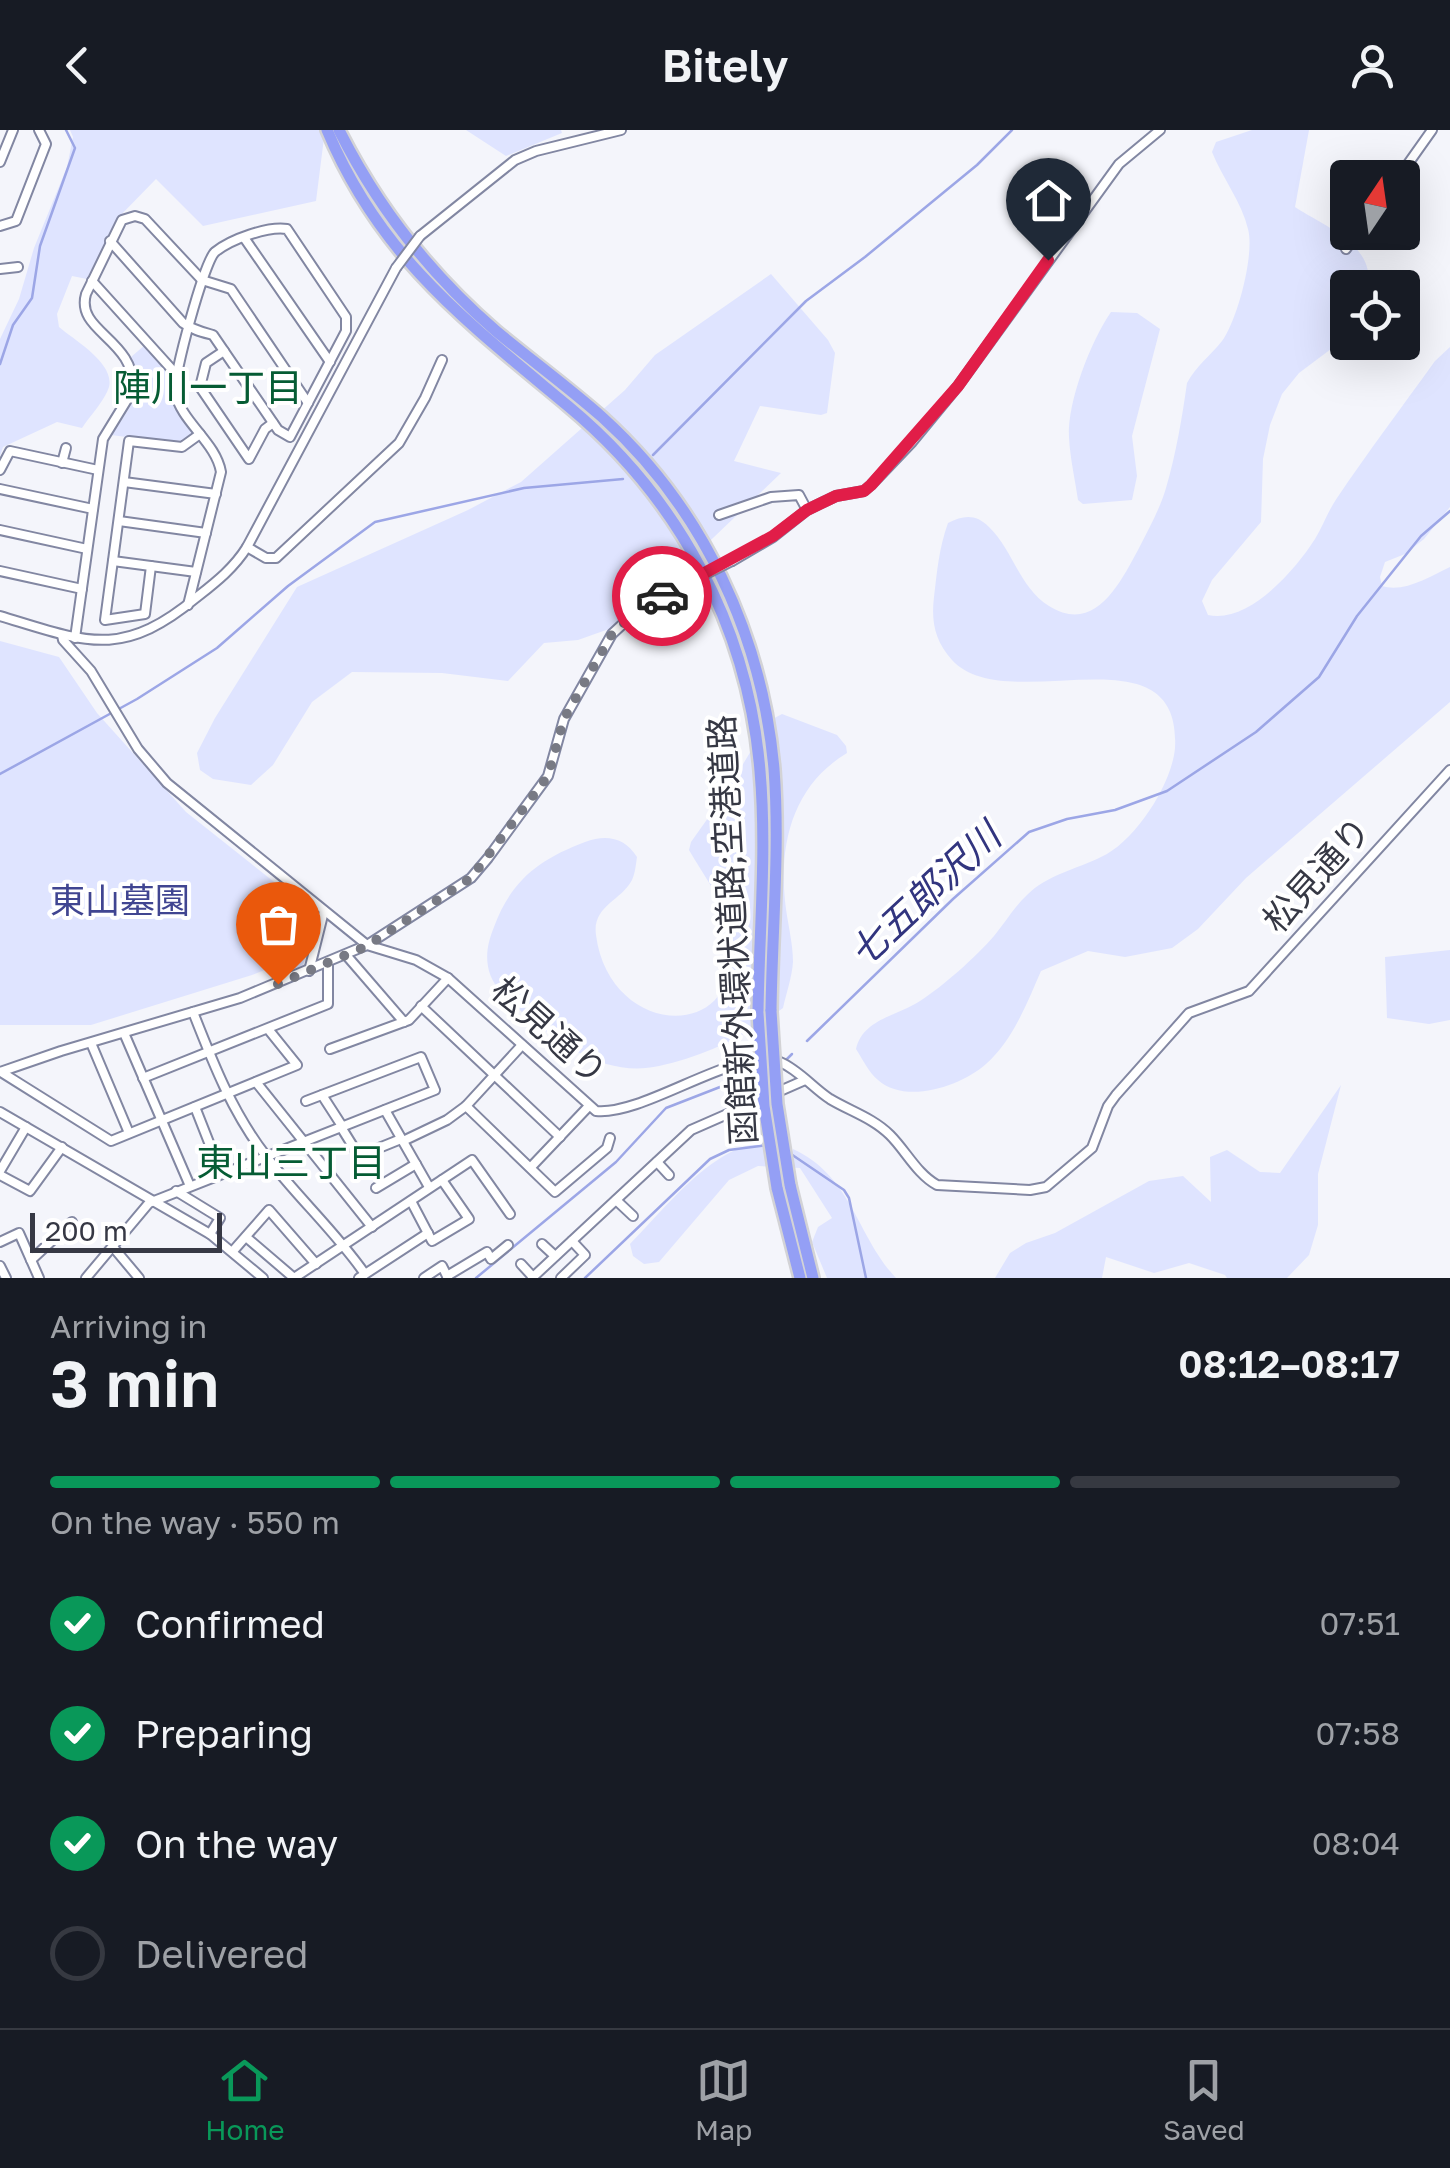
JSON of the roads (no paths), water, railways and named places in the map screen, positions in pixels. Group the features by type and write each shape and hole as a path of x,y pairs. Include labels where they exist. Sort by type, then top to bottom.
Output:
{"highway":[{"name":"函館新外環状道路;空港道路","path":"327,130 370,212 410,266 447,306 620,453 668,512 708,579 744,677 757,743 762,804 765,1012 783,1186 800,1278"},
{"name":"函館新外環状道路;空港道路","path":"339,130 360,173 420,257 471,308 630,444 680,506 714,560 747,638 771,741 775,804 765,1012"},
{"name":"函館新外環状道路;空港道路","path":"783,1186 813,1278"}],"street":[{"path":"0,162 13,130"},
{"path":"0,226 16,221 46,144 39,130"},
{"path":"0,616 62,635 100,641 143,634 188,606 230,569 247,547 396,268 420,236 515,160 621,130"},
{"path":"1,1072 193,1012 328,964 367,946 471,878 548,776 564,719 612,634 640,608 732,561 807,510 836,496 864,491 912,442 958,386 1119,164 1160,130"},
{"path":"1411,160 1432,130"},
{"path":"75,638 102,439 129,401 134,380 128,361 84,311 84,298 122,220 140,216 202,280 231,289 308,403"},
{"path":"110,241 190,327 214,335 273,422 290,437 346,331 346,317 287,229 274,227 215,252 202,280 190,327 176,374 177,398 220,464 188,606"},
{"path":"245,239 330,362"},
{"path":"0,269 18,268"},
{"path":"92,281 176,374"},
{"path":"224,351 206,363 200,387 249,458 273,422"},
{"path":"247,547 266,558 276,558 399,443 442,360"},
{"path":"151,566 145,614 105,620 129,441 182,447 200,434"},
{"path":"62,462 66,448"},
{"path":"0,470 10,451 98,470"},
{"path":"124,482 216,494"},
{"path":"0,489 93,510"},
{"path":"720,515 771,497 799,495 807,510"},
{"path":"118,521 206,533"},
{"path":"0,530 88,549"},
{"path":"113,561 196,572"},
{"path":"0,571 82,589"},
{"path":"62,635 91,671 138,750 166,783 367,946"},
{"name":"松見通り","path":"367,946 416,960 448,978 588,1107 607,1112 627,1108 754,1059 769,1060 793,1070 826,1096 873,1120 937,1185 1030,1190 1046,1187 1092,1148 1108,1106 1189,1013 1248,991 1450,770"},
{"path":"309,971 324,911"},
{"path":"347,956 404,1022"},
{"path":"143,1078 328,1004 328,964"},
{"path":"330,1048 404,1022 448,978"},
{"path":"421,1006 560,1137"},
{"path":"193,1012 226,1094 266,1156 345,1245 362,1276 428,1233"},
{"path":"1,1072 110,1141 298,1065 268,1029"},
{"path":"124,1033 190,1186"},
{"path":"90,1042 129,1133"},
{"path":"322,1095 360,1156 447,1120 466,1106 522,1045"},
{"path":"89,1277 154,1200 435,1090 421,1057 306,1100"},
{"path":"740,1065 757,1101"},
{"path":"521,1264 538,1276 690,1130 805,1080"},
{"path":"256,1082 372,1227"},
{"path":"57,1108 65,1095"},
{"path":"466,1106 556,1192 607,1148 610,1138"},
{"path":"195,1107 221,1173"},
{"path":"531,1166 588,1107"},
{"path":"385,1110 430,1187"},
{"path":"0,1112 210,1234 263,1278"},
{"path":"26,1127 0,1173 30,1190 62,1147"},
{"path":"246,1237 294,1278 472,1160 511,1214"},
{"path":"656,1162 669,1176"},
{"path":"376,1188 416,1164"},
{"path":"411,1201 432,1241 469,1219 442,1180"},
{"path":"176,1191 220,1218 210,1234"},
{"path":"616,1200 633,1216"},
{"path":"233,1252 269,1210 316,1264"},
{"path":"31,1260 72,1222"},
{"path":"0,1242 19,1233 39,1278"},
{"path":"561,1278 585,1255 572,1241"},
{"path":"542,1244 555,1256"},
{"path":"424,1278 442,1266 448,1277 487,1252 491,1258 508,1245"},
{"path":"113,1247 140,1278"},
{"path":"0,1266 6,1278"}],"waterway":[{"path":"0,364 13,325 32,298 40,246 75,148 66,130"},
{"path":"653,455 806,301 977,165 1012,130"},
{"path":"0,774 137,699 217,648 288,586 375,522 524,488 623,479"},
{"name":"七五郎沢川","path":"807,1041 953,899 1029,832 1067,819 1115,810 1167,791 1256,732 1319,677 1357,616 1421,536 1450,511"},
{"name":"七五郎沢川","path":"786,1060 792,1054"},
{"name":"七五郎沢川","path":"476,1278 616,1162 666,1108 738,1080"},
{"path":"585,1278 710,1159 729,1150 767,1145"},
{"path":"788,1152 844,1190 849,1198 866,1278"}],"district":[{"name":"陣川一丁目","path":"208,388"},
{"name":"東山三丁目","path":"291,1163"}],"park label":[{"name":"東山墓園","path":"120,901"}]}
